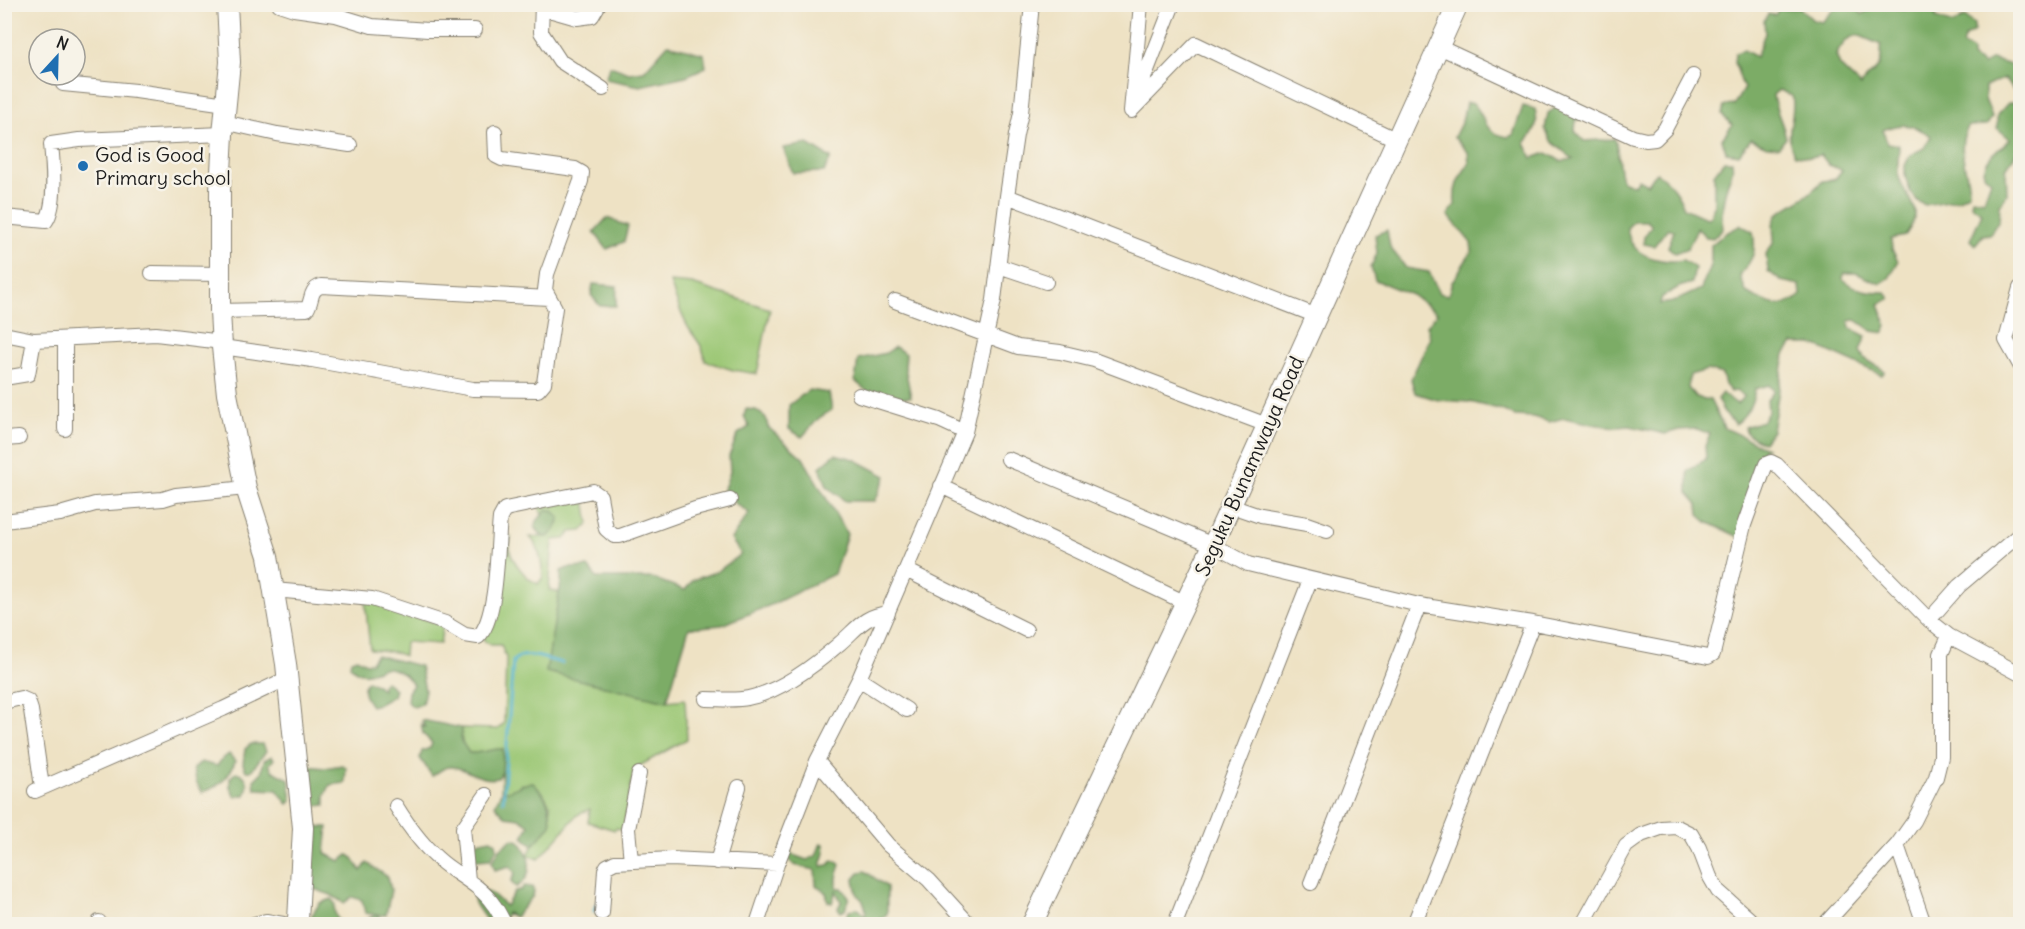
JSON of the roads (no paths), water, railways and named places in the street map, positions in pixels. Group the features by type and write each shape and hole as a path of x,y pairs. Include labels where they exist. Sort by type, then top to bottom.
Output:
{"main road":[{"path":"227,4 230,62 220,191 222,345 227,394 246,488 268,556 288,678 303,828 298,920 295,924"},
{"name":"Seguku Bunamwaya Road","path":"1032,924 1213,545 1458,4"}],"street":[{"path":"279,4 294,9 336,15 372,26 428,30 476,30"},
{"path":"599,4 592,16 577,18 542,6 541,32 560,61 603,89"},
{"path":"757,924 777,864 817,761 859,679 965,432 999,266 1006,196 1022,113 1032,4"},
{"path":"1131,111 1141,4"},
{"path":"1131,111 1173,4"},
{"path":"1131,111 1196,44 1397,140"},
{"path":"1439,47 1554,102 1633,137 1646,140 1655,139 1665,129 1692,76"},
{"path":"87,86 136,91 224,120 278,134 350,145"},
{"path":"4,217 46,221 50,215 53,175 51,144 224,120"},
{"path":"4,334 34,340 65,340 156,334 473,389 538,390 544,383 555,308 545,290 547,274 582,173 575,169 502,159 496,156 495,132"},
{"path":"1006,196 1317,316"},
{"path":"999,266 1046,282"},
{"path":"152,273 220,274"},
{"path":"220,311 307,309 312,292 321,286 549,298"},
{"path":"2020,288 2006,340 2020,365"},
{"path":"895,301 1018,347 1040,348 1094,360 1267,425"},
{"path":"4,378 28,374 34,340"},
{"path":"65,340 65,429"},
{"path":"859,395 939,420 965,432"},
{"path":"1008,459 1213,545 1248,564 1419,605 1533,623 1711,656 1716,644 1744,525 1766,464 1771,462 1777,465 1929,620 1948,636 2020,674"},
{"path":"941,486 1186,603"},
{"path":"4,521 60,514 95,504 164,499 176,495 246,488"},
{"path":"274,590 372,598 446,623 465,635 478,637 489,620 493,601 500,518 505,509 593,491 600,496 606,529 614,536 730,500"},
{"path":"1231,506 1260,516 1307,524 1327,531"},
{"path":"1929,620 1959,586 2020,534"},
{"path":"906,570 1026,630"},
{"path":"1175,924 1310,580"},
{"path":"1311,883 1419,605"},
{"path":"706,699 746,699 758,696 810,668 841,643 861,622 875,614 888,613"},
{"path":"1414,924 1533,623"},
{"path":"1825,924 1896,845 1914,821 1936,777 1941,757 1941,654 1948,636"},
{"path":"4,702 21,698 28,701 31,710 38,789 223,709 288,678"},
{"path":"859,679 907,710"},
{"path":"817,761 888,845 929,880 969,924"},
{"path":"631,861 628,829 639,774"},
{"path":"717,862 739,787"},
{"path":"468,880 463,828 486,795"},
{"path":"396,806 408,826 424,845 468,880 492,903 505,924"},
{"path":"1583,924 1626,846 1641,835 1661,828 1677,827 1690,834 1699,848 1718,891 1755,924"},
{"path":"1896,845 1923,924"},
{"path":"602,913 605,870 607,866 615,862 671,859 777,864"},
{"path":"254,924 266,921 283,924"}],"waterway":[{"path":"503,801 513,661 530,656 562,663"},
{"path":"614,869 629,868"},
{"path":"594,911 596,904"}],"place":[{"name":"God is Good Primary school","path":"83,166"}]}
